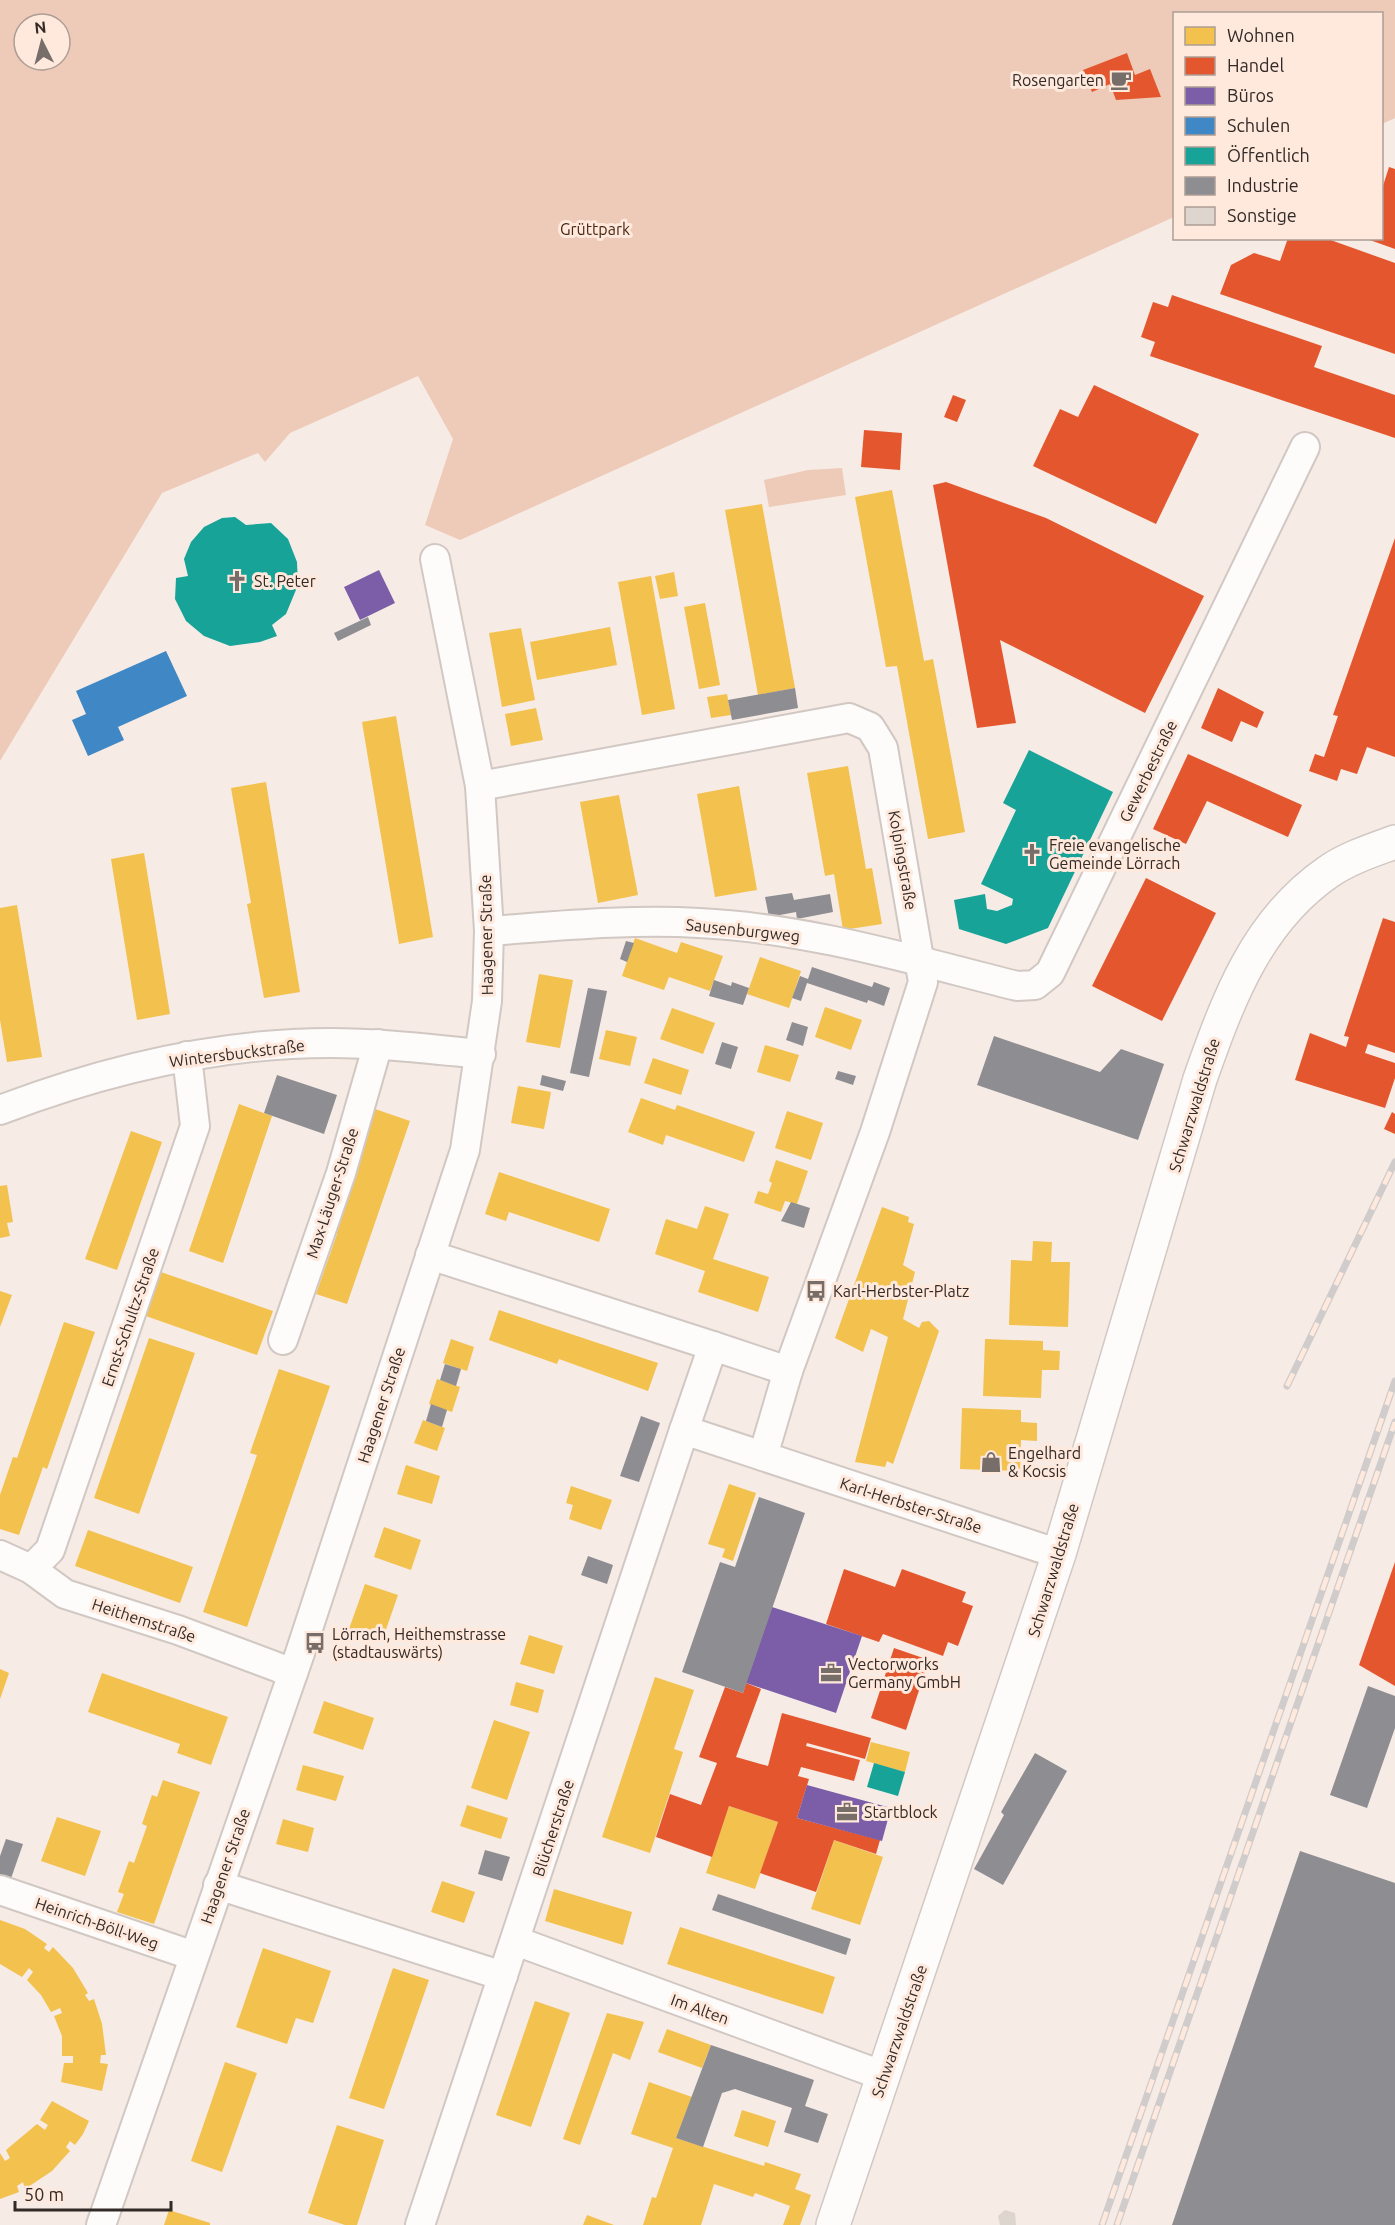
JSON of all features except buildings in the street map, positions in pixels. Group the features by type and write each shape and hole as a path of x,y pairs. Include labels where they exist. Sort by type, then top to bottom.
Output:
{"main road":[{"name":"Schwarzwaldstraße","path":"833,2225 1059,1554 1200,1079 1238,978 1255,948 1290,904 1328,871 1395,842"}],"street":[{"name":"Gewerbestraße","path":"922,962 1017,987 1035,985 1050,973 1305,447"},
{"name":"Haagener Straße","path":"101,2225 293,1673 465,1150 487,1001 489,931 480,786 435,559"},
{"name":"Kolpingstraße","path":"480,786 849,718 870,728 883,748 924,982 879,1122 788,1371"},
{"name":"Sausenburgweg","path":"489,931 611,924 699,923 792,934 866,947 922,962"},
{"name":"Wintersbuckstraße","path":"0,1110 92,1079 187,1056 282,1045 378,1044 480,1054"},
{"name":"Max-Läuger-Straße","path":"283,1340 341,1173 378,1044"},
{"name":"Ernst-Schultz-Straße","path":"31,1569 50,1550 195,1126 187,1056"},
{"path":"430,1255 714,1346 788,1371 763,1456 684,1431 714,1346"},
{"name":"Blücherstraße","path":"420,2225 684,1431"},
{"name":"Karl-Herbster-Straße","path":"763,1456 1059,1554"},
{"name":"Heithemstraße","path":"0,1555 31,1569 65,1594 178,1630 293,1673"},
{"path":"218,1885 503,1976"},
{"name":"Heinrich-Böll-Weg","path":"0,1890 194,1956"},
{"name":"Im Alten","path":"516,1941 884,2076"}],"green space":[{"name":"Grüttpark","path":"0,0 1395,0 1395,118 1383,124 1383,12 1173,12 1173,217 460,540 425,525 453,439 418,376 290,433 265,462 258,453 162,493 0,761"},
{"path":"842,468 846,495 769,507 764,480 808,470"}],"railway":[{"path":"1287,1386 1395,1162"},
{"path":"1102,2225 1395,1381"},
{"path":"1117,2225 1395,1422"}],"place":[{"name":"Rosengarten","path":"1121,80"},
{"name":"St. Peter","path":"237,581"},
{"name":"Freie evangelische Gemeinde Lörrach","path":"1032,854"},
{"name":"Karl-Herbster-Platz","path":"816,1291"},
{"name":"Engelhard & Kocsis","path":"991,1462"},
{"name":"Lörrach, Heithemstrasse (stadtauswärts)","path":"315,1643"},
{"name":"Vectorworks Germany GmbH","path":"831,1673"},
{"name":"Startblock","path":"847,1812"}]}
